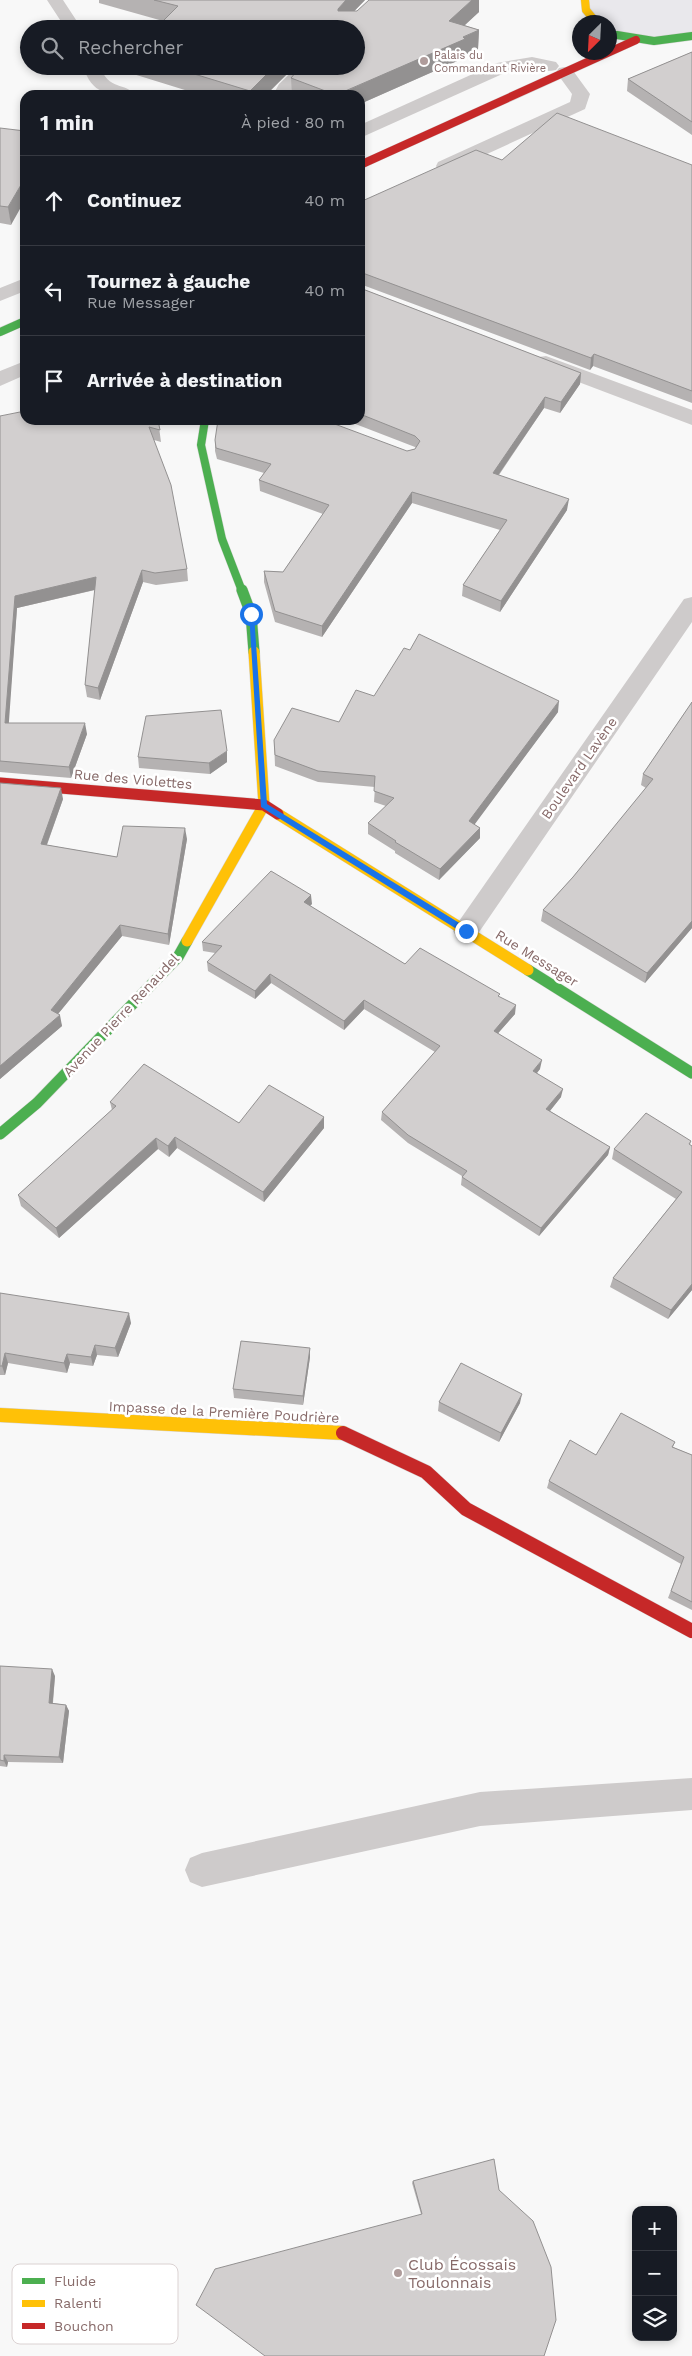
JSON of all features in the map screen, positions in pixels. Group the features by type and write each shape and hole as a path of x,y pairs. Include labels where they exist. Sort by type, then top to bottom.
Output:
{"street":[{"path":"582,1 590,15"},
{"path":"617,33 636,40 668,41 692,36"},
{"path":"365,165 501,100 557,66 636,40"},
{"path":"365,130 503,67 534,61 557,66 581,94 579,105 431,172"},
{"path":"501,100 557,66"},
{"path":"2,292 20,286"},
{"path":"0,332 20,323"},
{"path":"526,354 692,418"},
{"path":"0,379 20,369"},
{"path":"204,425 201,445 222,539 251,614 264,806"},
{"name":"Boulevard Lavène","path":"466,931 692,605"},
{"name":"Rue des Violettes","path":"0,783 264,806"},
{"name":"Rue Messager","path":"264,806 692,1073"},
{"name":"Avenue Pierre Renaudel","path":"0,1134 37,1103 178,958 264,806"},
{"name":"Impasse de la Première Poudrière","path":"0,1415 342,1433 426,1472 466,1509 692,1631"},
{"path":"202,1870 480,1809 692,1794"}],"lane":[{"path":"55,0 68,20"},
{"path":"93,75 107,90"},
{"path":"284,90 299,75"},
{"path":"556,116 574,124"}],"shaded area":[{"path":"585,0 692,0 692,36 621,36 617,34 617,15 590,15"}],"building":[{"path":"154,0 346,0 338,11 357,11 369,0 472,0 449,21 479,30 463,37 465,39 348,90 323,90 291,78 294,75 365,75 365,20 164,20 178,6"},
{"path":"692,52 692,122 628,79"},
{"path":"198,75 266,75 251,90"},
{"path":"557,113 692,165 692,391 594,354 591,358 365,274 365,200 476,150 502,160"},
{"path":"0,128 20,130 20,187 8,207 0,206"},
{"path":"365,290 581,373 561,402 545,397 493,473 569,499 501,601 463,585 507,520 412,492 322,626 275,611 264,571 283,572 329,505 259,480 271,464 216,448 217,425 337,425 407,451 415,449 420,441 415,436 365,416"},
{"path":"20,412 20,425 159,425 160,430 149,427 171,485 187,569 155,573 142,570 98,688 85,685 96,577 15,596 5,723 85,723 69,767 0,761 0,416"},
{"path":"419,634 559,701 469,821 480,828 440,869 368,823 394,798 374,791 375,776 318,771 275,755 274,740 292,708 339,722 356,690 374,696 404,648 410,650"},
{"path":"692,702 692,921 647,973 543,910 573,877 653,779 643,774"},
{"path":"221,710 227,751 209,763 138,757 146,716"},
{"path":"0,783 61,788 41,844 117,857 123,826 185,828 168,934 120,925 51,1010 60,1015 0,1066"},
{"path":"271,871 311,895 304,902 405,964 420,948 516,1005 494,1031 542,1060 533,1071 563,1089 546,1109 610,1147 541,1228 462,1177 467,1171 408,1135 382,1112 440,1046 364,1000 344,1021 270,974 255,991 207,962 222,946 202,942"},
{"path":"144,1064 239,1123 269,1085 324,1117 263,1192 175,1137 168,1146 156,1138 56,1228 18,1195 116,1106 110,1102"},
{"path":"646,1113 691,1141 689,1144 692,1146 692,1284 671,1310 613,1278 682,1192 614,1149"},
{"path":"0,1293 129,1313 115,1348 95,1345 91,1357 67,1354 64,1363 5,1353 2,1366 0,1366"},
{"path":"241,1341 310,1348 303,1396 233,1389"},
{"path":"461,1363 522,1394 501,1433 439,1402"},
{"path":"621,1413 675,1442 672,1447 692,1455 692,1602 671,1591 684,1557 549,1481 570,1440 596,1455"},
{"path":"0,1666 52,1669 49,1703 66,1705 59,1757 4,1755 4,1761 0,1760"},
{"name":"Club Écossais Toulonnais","path":"494,2159 499,2190 533,2221 551,2267 556,2320 544,2356 265,2356 196,2305 215,2269 422,2214 413,2181"}],"traffic: fast":[{"path":"617,35 636,40 654,41 692,36"},
{"path":"0,332 20,323"},
{"path":"204,425 201,445 222,539 251,614 254,652"},
{"path":"0,1134 37,1103 178,957 187,941"},
{"path":"528,970 692,1073"}],"traffic: slow":[{"path":"585,0 586,10 590,15"},
{"path":"187,941 264,805 254,652"},
{"path":"278,814 528,970"},
{"path":"0,1415 343,1433"}],"traffic: jam":[{"path":"365,163 636,40"},
{"path":"0,783 264,805 278,814"},
{"path":"343,1433 426,1472 466,1509 692,1631"}],"place":[{"name":"Palais du Commandant Rivière","path":"424,61"},
{"name":"Club Écossais Toulonnais","path":"398,2273"}],"route":[{"path":"251,614 264,806 466,931"}]}
